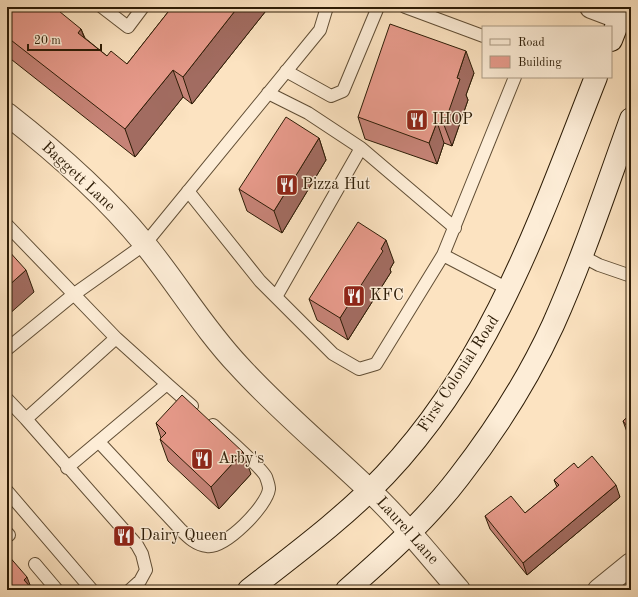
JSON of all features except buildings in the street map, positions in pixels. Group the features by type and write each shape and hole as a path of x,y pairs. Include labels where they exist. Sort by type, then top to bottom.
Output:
{"main road":[{"path":"591,7 622,12 612,37"},
{"name":"First Colonial Road","path":"249,590 370,491 413,443 446,399 472,359 510,290 527,252 596,78"},
{"name":"Baggett Lane","path":"7,114 77,172 112,206 145,244 199,319 239,367 370,491"},
{"path":"347,590 410,533 459,477 515,395 552,327 582,256 631,119"},
{"name":"Laurel Lane","path":"370,491 410,533 459,590"},
{"path":"599,590 631,564"}],"lane":[{"path":"102,7 128,27 143,7"},
{"path":"7,349 73,295 145,244 320,30 328,7"},
{"path":"286,71 331,96 343,91 378,7"},
{"path":"405,7 482,36"},
{"path":"188,191 260,281 334,354 359,369 376,364 443,255 515,78"},
{"path":"268,93 308,113 361,148 455,228"},
{"path":"276,297 361,148"},
{"path":"7,225 116,338 232,441 265,474 269,488 264,502 236,533 218,545 208,547 195,543 181,530 99,442"},
{"path":"443,255 510,290"},
{"path":"582,256 599,265 631,276"},
{"path":"26,419 116,338"},
{"path":"68,468 167,384"},
{"path":"7,399 137,545 142,554 146,570 140,580 130,590"},
{"path":"7,491 92,590"},
{"path":"35,564 57,590"}],"place":[{"name":"IHOP","path":"417,120"},
{"name":"Pizza Hut","path":"287,185"},
{"name":"KFC","path":"354,296"},
{"name":"Arby's","path":"202,459"},
{"name":"Dairy Queen","path":"124,536"}]}
